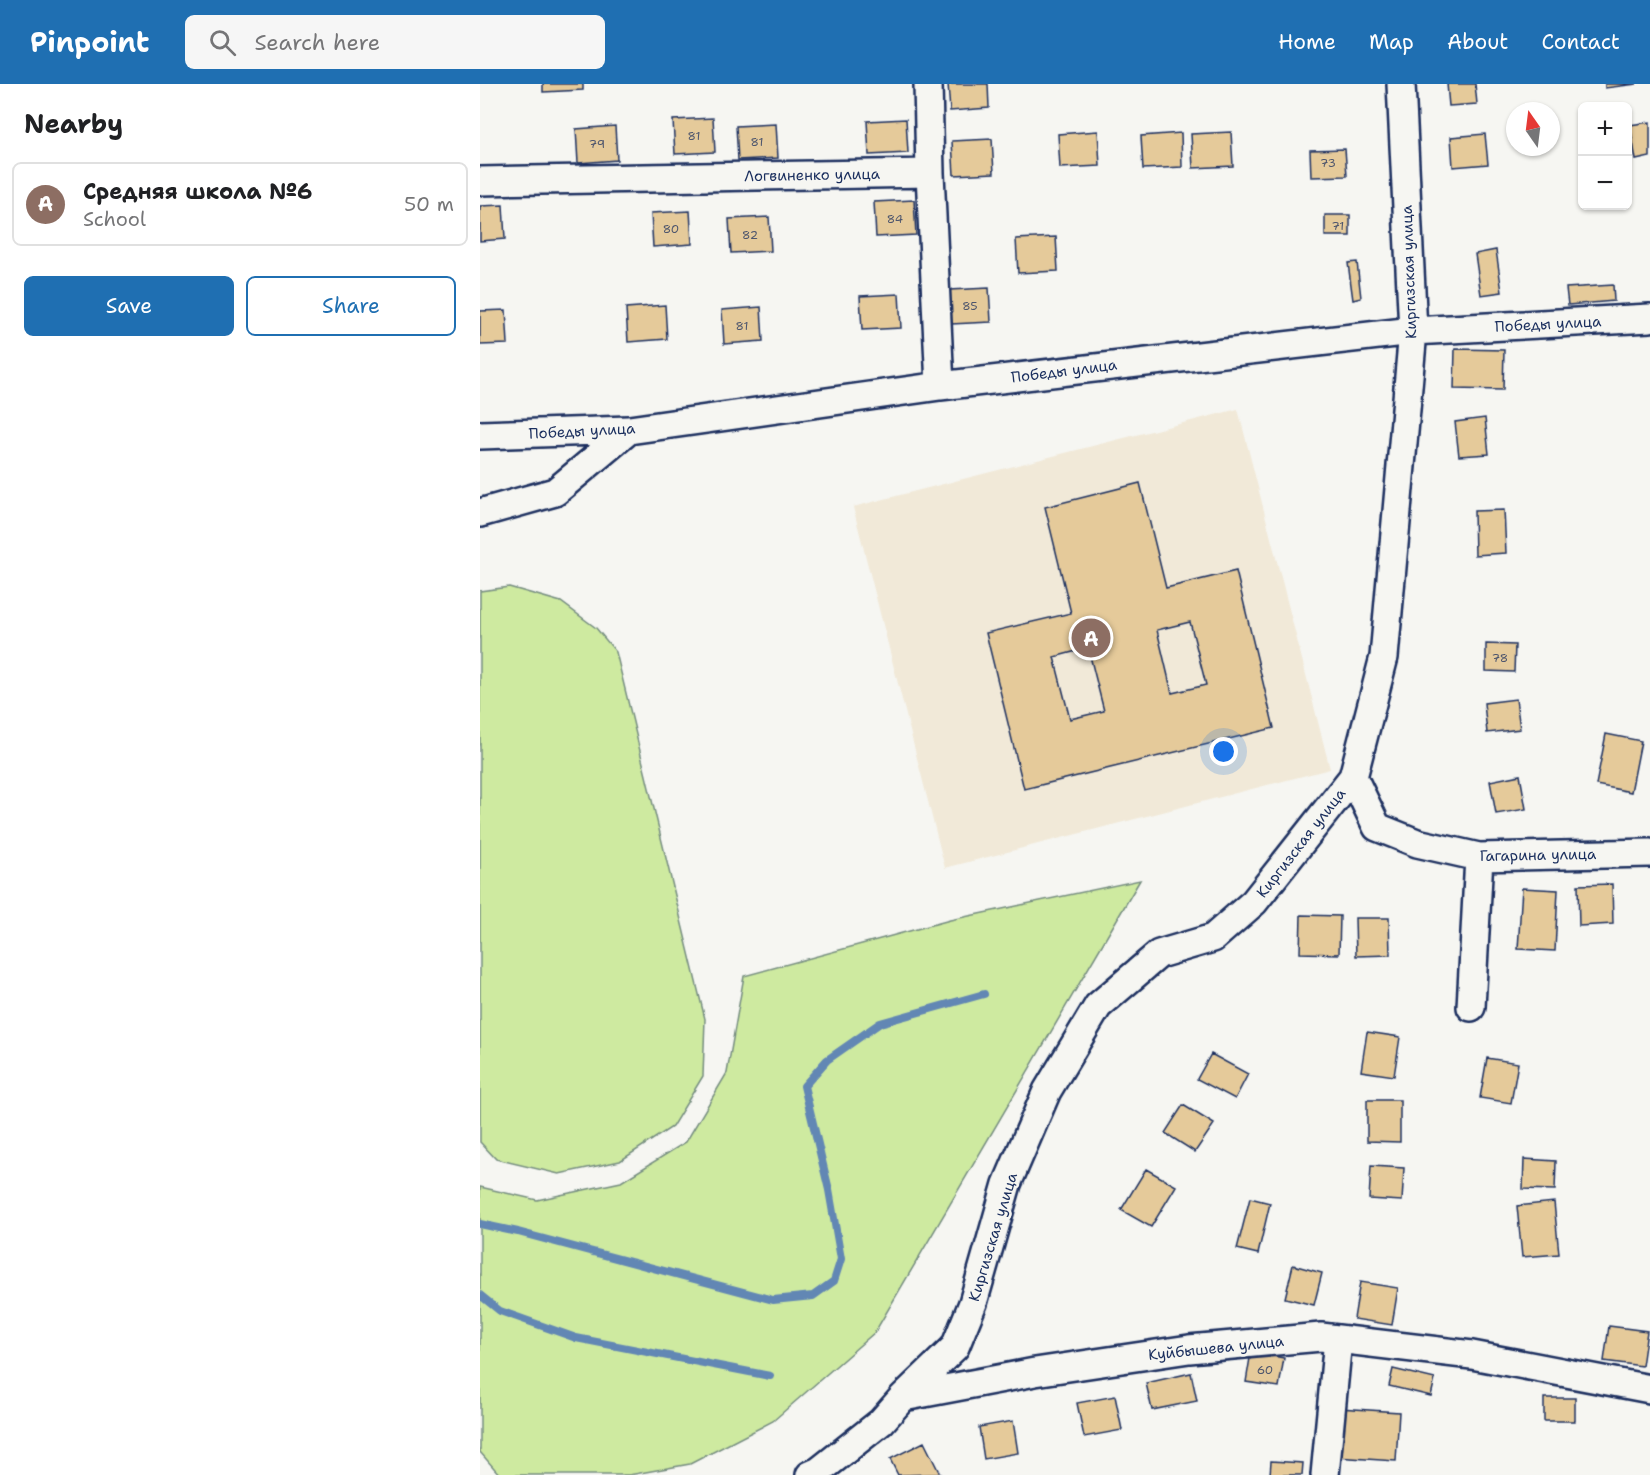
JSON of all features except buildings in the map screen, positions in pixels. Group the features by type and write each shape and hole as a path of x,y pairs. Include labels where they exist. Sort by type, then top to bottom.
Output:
{"street":[{"path":"928,84 940,386"},
{"name":"Киргизская улица","path":"903,1397 955,1347 973,1303 1007,1184 1047,1091 1098,1006 1159,954 1213,938 1254,902 1353,777 1384,657 1413,331 1401,84"},
{"name":"Логвиненко улица","path":"480,181 930,173"},
{"name":"Победы улица","path":"480,435 629,430 940,386 1413,331 1650,318"},
{"path":"480,513 555,492 629,430"},
{"name":"Гагарина улица","path":"1353,777 1377,827 1417,843 1479,857 1650,854"},
{"path":"1471,1007 1479,857"},
{"name":"Куйбышева улица","path":"903,1397 1035,1372 1189,1349 1321,1337 1472,1355 1650,1389"},
{"path":"1325,1475 1338,1339"},
{"path":"810,1475 819,1471 881,1422 903,1397"}],"shaded area":[{"path":"1238,409 1330,769 945,868 853,507"}],"green space":[{"path":"509,587 561,602 596,628 616,652 705,1019 703,1076 672,1127 620,1161 559,1174 496,1159 480,1142 480,591"},
{"path":"1140,880 875,1332 773,1421 690,1464 629,1475 500,1475 480,1452 480,1187 537,1200 621,1182 686,1142 727,1073 744,976 950,920"}],"waterway":[{"path":"480,1224 773,1300 813,1296 834,1281 841,1259 829,1190 804,1086 827,1060 880,1023 984,994"},
{"path":"480,1295 500,1311 576,1338 770,1376"}],"place":[{"name":"Средняя школа №6","path":"1091,638"}]}
